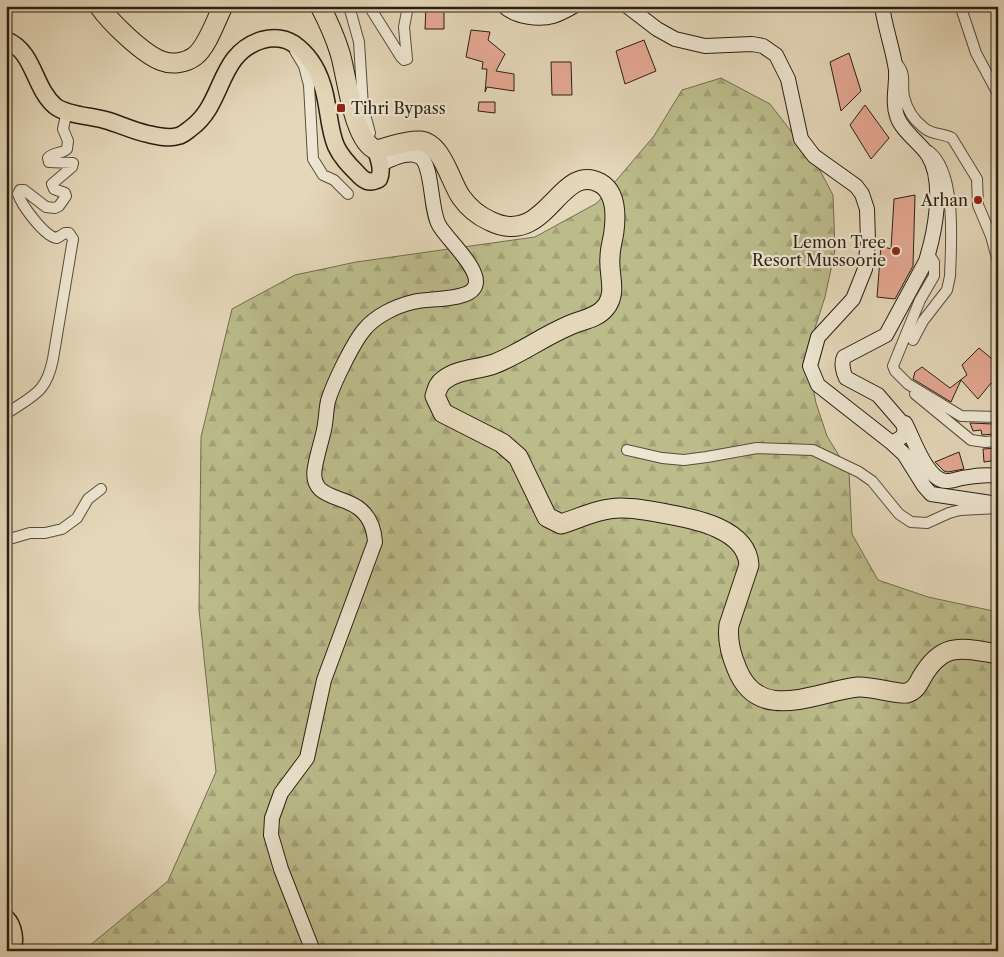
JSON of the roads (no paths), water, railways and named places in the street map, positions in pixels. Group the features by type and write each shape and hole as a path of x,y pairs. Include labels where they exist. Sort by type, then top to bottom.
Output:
{"highway":[{"path":"98,6 122,33 141,48 161,61 173,63 184,62 195,56 203,48 223,6"},
{"path":"320,6 340,52 357,123 366,142 378,157 414,141 428,144 439,154 461,197 470,207 490,222 504,226 515,227 538,218 568,187 578,181 596,181 609,192 613,201 616,217 610,258 612,292 605,308 596,316 568,326 516,354 492,364 464,371 444,380 438,387 435,396 443,413 502,442 518,457 547,517 561,524 593,513 619,508 634,508 702,521 740,542 748,558 749,565 729,625 728,635 732,657 740,678 755,694 765,700 804,700 861,686 904,694 915,689 933,661 947,650 967,650 998,654"}],"main road":[{"path":"6,40 15,45 25,55 43,92 55,106 147,134 178,136 194,126 213,104 225,73 244,48 266,39 276,38 289,41 308,56 322,84 336,146 342,157 362,178 370,182 379,179 381,175 378,157"},
{"path":"6,918 10,922 15,944 12,951"}],"street":[{"path":"313,951 276,855 271,835 272,818 281,793 307,758 324,680 375,542 371,522 365,514 356,506 326,494 318,487 314,479 314,469 328,400 344,365 364,330 377,318 413,301 468,294 476,286 477,280 468,262 444,234 436,220 424,160 414,155 378,157 366,120 361,84 361,55 356,26 349,6"},
{"path":"369,6 400,57 406,60 404,27 408,6"},
{"path":"504,6 512,13 535,17 551,17 574,6"},
{"path":"628,6 657,29 674,39 705,46 752,44 763,46 776,55 788,79 801,139 814,156 856,186 862,194 867,209 868,242 865,269 853,299 818,337 810,366 818,384 904,454 931,494 998,504"},
{"path":"882,6 896,72 895,98 897,118 928,156 934,168 937,199 928,253 923,268 886,335 844,357 842,361 846,378 878,395 903,424 905,430 902,438 892,443"},
{"path":"961,8 976,53 998,94"},
{"path":"289,41 304,66 309,85 313,159 323,175 334,180 348,194"},
{"path":"894,61 903,71 905,100 912,115 928,132 952,138 975,176 978,184 978,205 991,236 998,262"},
{"path":"6,414 41,390 47,381 54,359 73,239 69,233 65,233 57,238 49,236 24,205 18,194 20,190 24,190 50,208 55,208 64,201 65,194 54,189 52,184 73,164 50,162 48,158 67,149 68,141 63,129 67,111"},
{"path":"913,340 923,321 947,290 951,262 947,179 935,156 920,146"},
{"path":"928,253 934,262 934,276 920,300 893,366 902,384 944,416 971,440 998,442"},
{"path":"998,282 998,301"},
{"path":"895,371 908,384 961,416 998,417"},
{"path":"892,411 905,422 925,462 938,479 945,482 977,475 998,476"},
{"path":"627,450 662,458 684,460 757,448 814,450 859,472 872,482 899,514 907,521 916,524 927,523 960,510 998,508"},
{"path":"6,540 30,533 45,533 62,529 77,518 88,499 101,489"}],"place":[{"name":"Tihri Bypass","path":"341,108"},
{"name":"Arhan","path":"978,200"},
{"name":"Lemon Tree Resort Mussoorie","path":"896,251"}]}
